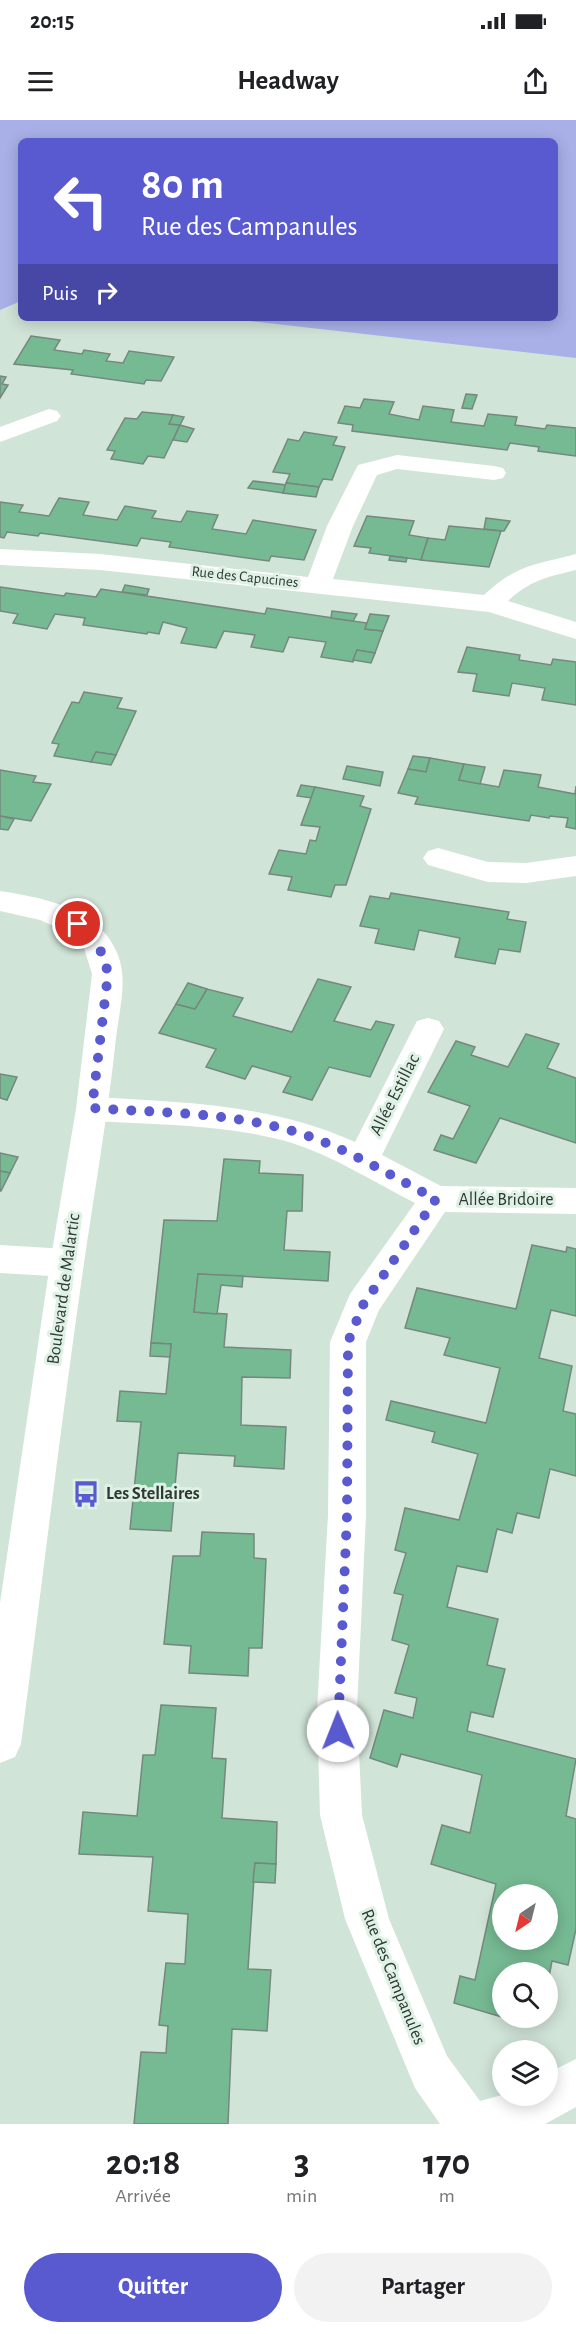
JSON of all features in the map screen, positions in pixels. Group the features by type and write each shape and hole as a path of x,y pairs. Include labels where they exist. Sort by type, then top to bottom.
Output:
{"street":[{"path":"0,435 49,416"},
{"path":"318,585 340,526 367,470 397,462 494,473"},
{"name":"Rue des Capucines","path":"0,557 100,562 490,604 576,631"},
{"path":"490,604 511,584 528,574 576,562"},
{"path":"438,858 488,872 526,873 576,866"},
{"name":"Boulevard de Malartic","path":"0,901 22,904 78,924 94,938 104,956 108,974 92,1108 67,1263 0,1744"},
{"name":"Allée Estillac","path":"362,1161 428,1029"},
{"path":"92,1108 201,1115 251,1121 298,1133 362,1161 436,1199"},
{"name":"Allée Bridoire","path":"436,1199 576,1201"},
{"name":"Rue des Campanules","path":"436,1199 363,1305 348,1342 347,1515 338,1734 341,1815 367,1918 431,2072 468,2124"},
{"path":"0,1259 67,1263"},
{"path":"480,2124 517,2114 576,2082"}],"shaded area":[{"path":"0,120 576,120 576,358 249,321 558,321 558,138 18,138 18,302 0,310"}],"building":[{"path":"31,336 60,340 54,350 82,354 84,350 110,354 106,361 123,363 129,351 174,357 161,381 146,380 144,384 71,374 73,370 14,364"},
{"path":"0,376 6,377 2,384 8,385 0,398"},
{"path":"466,394 477,395 472,409 462,408"},
{"path":"364,399 394,402 389,414 419,420 423,406 454,410 451,422 484,426 488,414 517,417 515,425 545,429 547,425 576,428 576,456 538,451 539,447 510,443 507,450 352,431 353,425 338,423 345,406 360,408"},
{"path":"142,412 173,415 169,424 180,425 164,458 148,456 143,464 111,459 115,451 107,450 125,418 137,419"},
{"path":"173,415 184,417 180,425 169,424"},
{"path":"180,425 194,429 187,442 173,440"},
{"path":"304,432 337,437 333,445 345,447 332,480 323,479 319,487 286,483 290,474 273,472 288,439 299,441"},
{"path":"253,481 286,485 283,493 248,488"},
{"path":"286,483 319,487 316,497 283,493"},
{"path":"59,498 89,502 83,515 117,520 125,506 156,511 152,518 181,522 187,511 218,515 212,529 246,534 253,520 316,530 304,560 271,556 269,561 169,547 171,542 141,538 137,546 40,533 38,536 7,532 4,538 0,537 0,502 23,505 19,512 49,516"},
{"path":"367,516 414,521 409,535 428,538 421,560 369,553 371,548 354,546"},
{"path":"486,518 510,521 504,531 484,529"},
{"path":"449,526 501,531 489,567 421,560 428,538 445,540"},
{"path":"390,556 407,558 406,562 389,560"},
{"path":"125,585 149,589 147,595 122,592"},
{"path":"0,587 64,596 66,593 96,597 101,589 265,614 267,608 367,623 365,629 383,631 375,653 357,650 353,662 321,657 326,642 289,637 283,652 251,647 255,635 224,631 216,648 181,643 187,628 163,622 159,634 148,632 147,634 83,625 85,618 55,614 47,629 13,623 18,614 0,611"},
{"path":"332,611 357,614 353,621 331,618"},
{"path":"370,614 389,616 383,631 365,629"},
{"path":"467,647 520,655 519,660 551,665 553,659 576,662 576,705 542,700 545,688 512,683 509,696 473,691 477,674 458,672"},
{"path":"357,650 375,653 371,663 353,660"},
{"path":"84,692 122,698 117,708 136,711 116,755 96,752 91,762 54,756 59,744 52,743 72,702 79,703"},
{"path":"96,752 116,755 111,765 91,762"},
{"path":"413,756 430,758 426,772 408,769"},
{"path":"430,758 464,764 459,780 499,787 504,770 541,775 538,787 575,794 576,786 576,829 566,827 568,818 531,815 529,821 415,804 418,797 398,793 408,769 426,772"},
{"path":"464,764 485,767 480,784 459,780"},
{"path":"347,766 383,772 380,786 343,779"},
{"path":"0,770 36,776 33,782 51,784 31,821 0,816"},
{"path":"301,785 315,787 312,798 297,796"},
{"path":"315,787 364,796 360,806 371,809 346,885 335,885 331,897 288,890 292,877 269,874 279,850 306,854 310,840 316,841 320,827 301,825"},
{"path":"0,816 14,819 8,830 0,829"},
{"path":"391,893 509,912 507,919 526,922 520,952 499,949 495,964 455,957 460,938 419,930 414,950 375,943 379,929 360,926 370,896 389,899"},
{"path":"318,979 351,987 334,1021 371,1030 376,1021 394,1025 370,1077 329,1067 312,1100 283,1092 291,1077 252,1066 245,1079 206,1067 216,1049 159,1033 176,1004 195,1009 207,989 243,998 233,1016 292,1032"},
{"path":"188,983 207,989 195,1009 176,1004"},
{"path":"526,1034 559,1044 547,1068 576,1078 576,1143 500,1118 476,1163 434,1150 441,1135 453,1139 470,1106 428,1092 456,1041 475,1047 471,1055 508,1067"},
{"path":"0,1074 17,1077 7,1100 0,1098"},
{"path":"0,1153 18,1157 10,1173 0,1171"},
{"path":"224,1159 260,1161 259,1173 303,1175 302,1211 287,1211 284,1250 330,1252 328,1281 198,1274 194,1312 227,1314 224,1347 291,1350 290,1378 242,1377 241,1425 286,1427 284,1469 234,1466 235,1456 178,1453 171,1531 130,1529 141,1422 117,1421 120,1391 166,1394 171,1344 151,1343 164,1220 217,1221"},
{"path":"0,1171 10,1173 1,1191 0,1191"},
{"path":"532,1245 566,1252 567,1247 576,1249 576,1316 551,1310 539,1358 572,1366 563,1411 576,1414 576,1476 550,1469 539,1518 517,1513 512,1533 497,1529 487,1572 457,1566 447,1607 498,1619 487,1665 505,1669 493,1717 471,1712 467,1731 576,1759 566,1816 576,1819 576,1929 568,1965 552,1961 492,1962 492,2014 454,2003 460,1976 475,1980 492,1902 492,1950 558,1950 558,1884 496,1884 431,1864 442,1825 470,1833 482,1775 401,1754 397,1767 370,1758 384,1710 413,1718 417,1698 395,1693 409,1645 392,1640 403,1595 394,1593 406,1553 395,1550 405,1508 459,1520 478,1454 432,1442 435,1432 386,1420 391,1401 486,1423 500,1368 444,1355 450,1338 405,1328 417,1288 516,1309"},
{"path":"198,1274 243,1276 242,1287 221,1285 217,1314 194,1312"},
{"path":"151,1343 171,1344 170,1357 150,1356"},
{"path":"202,1532 254,1534 254,1558 266,1559 262,1648 249,1648 248,1676 189,1673 191,1646 164,1644 173,1556 200,1556"},
{"path":"161,1705 216,1708 212,1758 226,1759 222,1818 277,1822 276,1864 255,1863 248,1969 271,1970 267,2031 232,2029 228,2124 134,2124 141,2052 166,2053 168,2026 159,2025 166,1963 185,1964 188,1914 148,1911 153,1857 79,1854 83,1812 137,1816 143,1755 155,1755"},
{"path":"255,1863 276,1864 275,1883 253,1882"}],"place":[{"name":"Les Stellaires","path":"86,1494"}],"route":[{"path":"78,924 94,938 104,956 108,974 92,1108 201,1115 251,1121 298,1133 345,1152 436,1199 363,1305 348,1342 347,1515 338,1731"}]}
